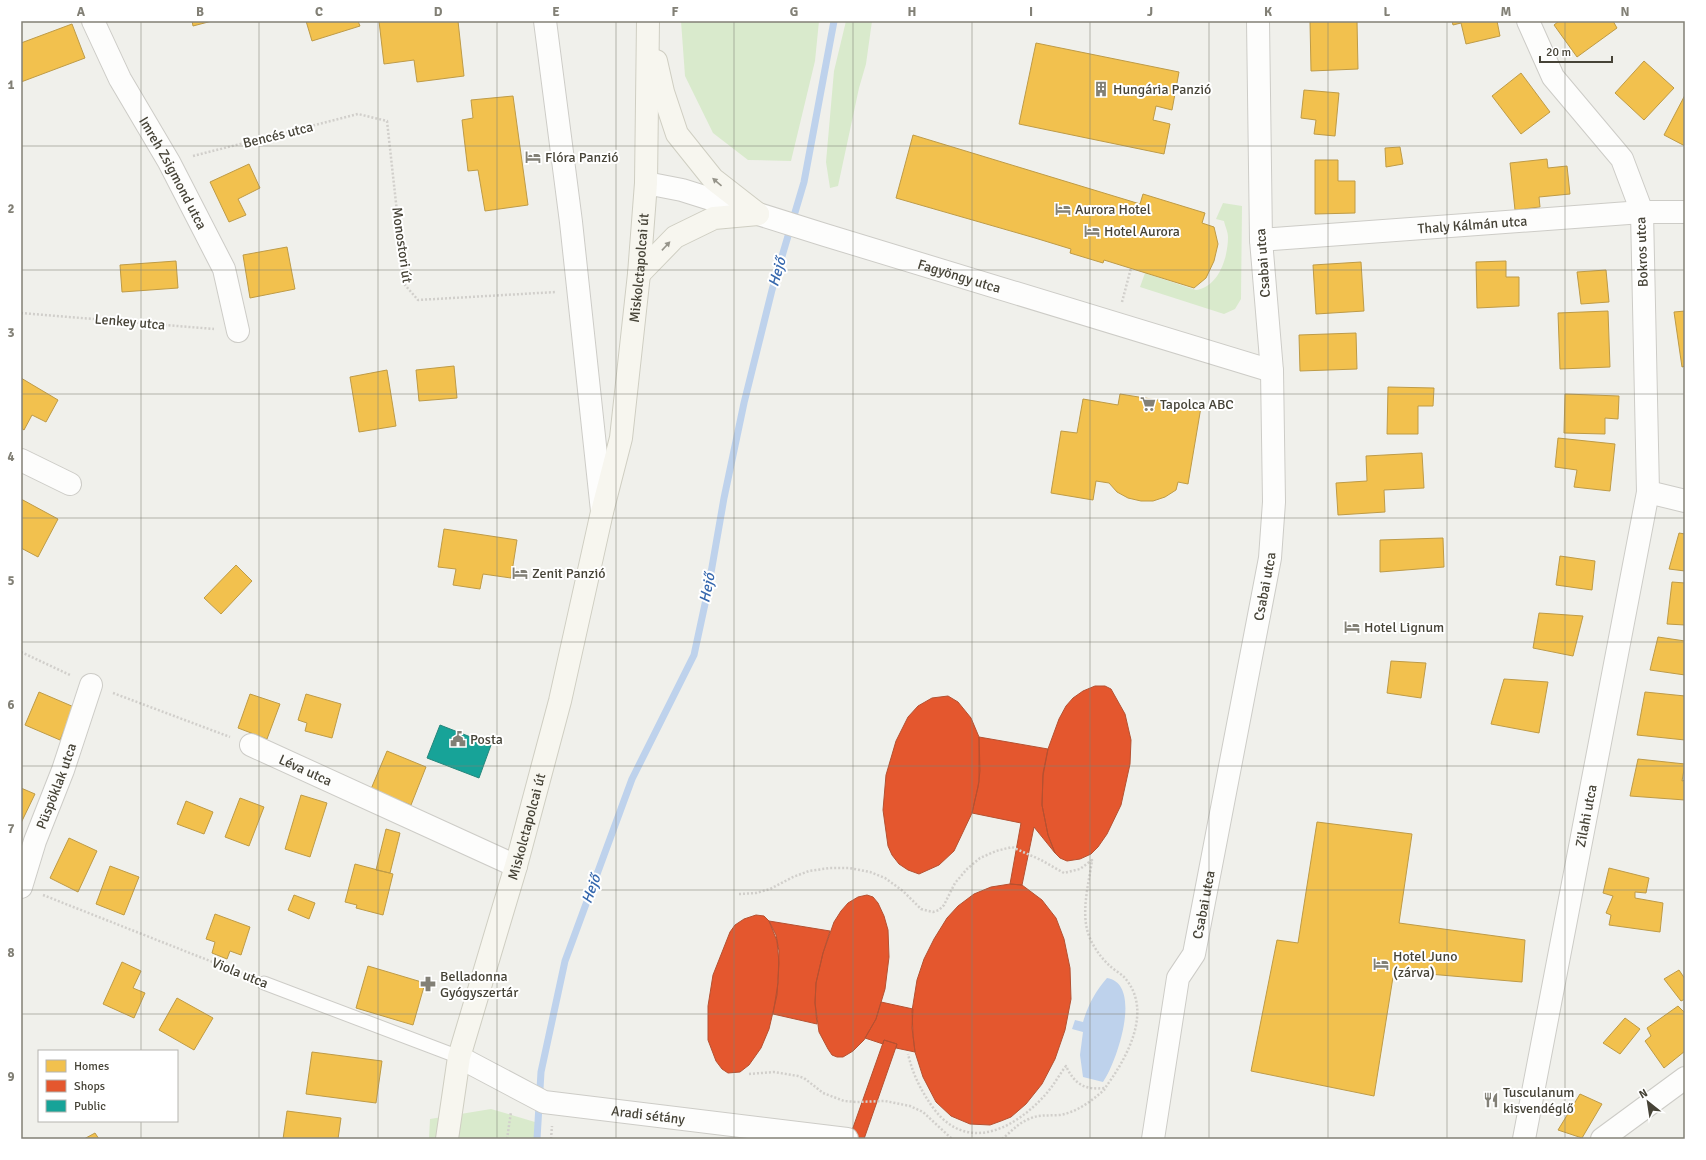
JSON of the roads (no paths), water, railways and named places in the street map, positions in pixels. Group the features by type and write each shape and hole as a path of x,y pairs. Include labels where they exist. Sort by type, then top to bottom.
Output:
{"street":[{"name":"Imreh Zsigmond utca","path":"93,21 120,79 169,162 224,269 238,332"},
{"name":"Miskolctapolcai út","path":"545,21 579,291 602,512"},
{"name":"Miskolctapolcai út","path":"447,1139 459,1057 516,866 560,701 602,512 621,438 639,274 646,183 648,21"},
{"path":"648,21 663,92 677,134 713,180 758,214"},
{"name":"Csabai utca","path":"1153,1139 1178,978 1194,954 1270,558 1274,502 1272,371 1261,240 1258,21"},
{"name":"Bokros utca","path":"1528,21 1552,77 1622,159 1642,212 1648,492"},
{"name":"Fagyöngy utca","path":"646,183 682,190 825,236 1272,371"},
{"name":"Thaly Kálmán utca","path":"1261,240 1642,212 1685,212"},
{"path":"639,274 674,237 714,218 758,214"},
{"path":"21,460 70,484"},
{"path":"1648,492 1685,501"},
{"name":"Zilahi utca","path":"1524,1139 1648,492"},
{"name":"Püspöklak utca","path":"21,887 35,841 63,770 91,685"},
{"name":"Léva utca","path":"251,745 516,866"},
{"name":"Aradi sétány","path":"459,1057 544,1102 847,1139"},
{"path":"1602,1139 1685,1078"}],"lane":[{"name":"Viola utca","path":"264,983 459,1057"}],"water":[{"path":"1107,978 1118,983 1124,994 1125,1009 1124,1026 1120,1043 1103,1082 1083,1077 1080,1055 1083,1032 1072,1029 1075,1020 1083,1022 1092,999"}],"waterway":[{"name":"Hejő","path":"537,1139 541,1072 565,961 632,779 694,655 744,403 772,290 804,182 834,21"}],"place":[{"name":"Hungária Panzió","path":"1101,89"},
{"name":"Flóra Panzió","path":"533,157"},
{"name":"Aurora Hotel","path":"1063,209"},
{"name":"Hotel Aurora","path":"1092,231"},
{"name":"Tapolca ABC","path":"1148,404"},
{"name":"Zenit Panzió","path":"520,573"},
{"name":"Hotel Lignum","path":"1352,627"},
{"name":"Posta","path":"458,739"},
{"name":"Hotel Juno (zárva)","path":"1381,964"},
{"name":"Belladonna Gyógyszertár","path":"428,984"},
{"name":"Tusculanum kisvendéglő","path":"1491,1100"}]}
